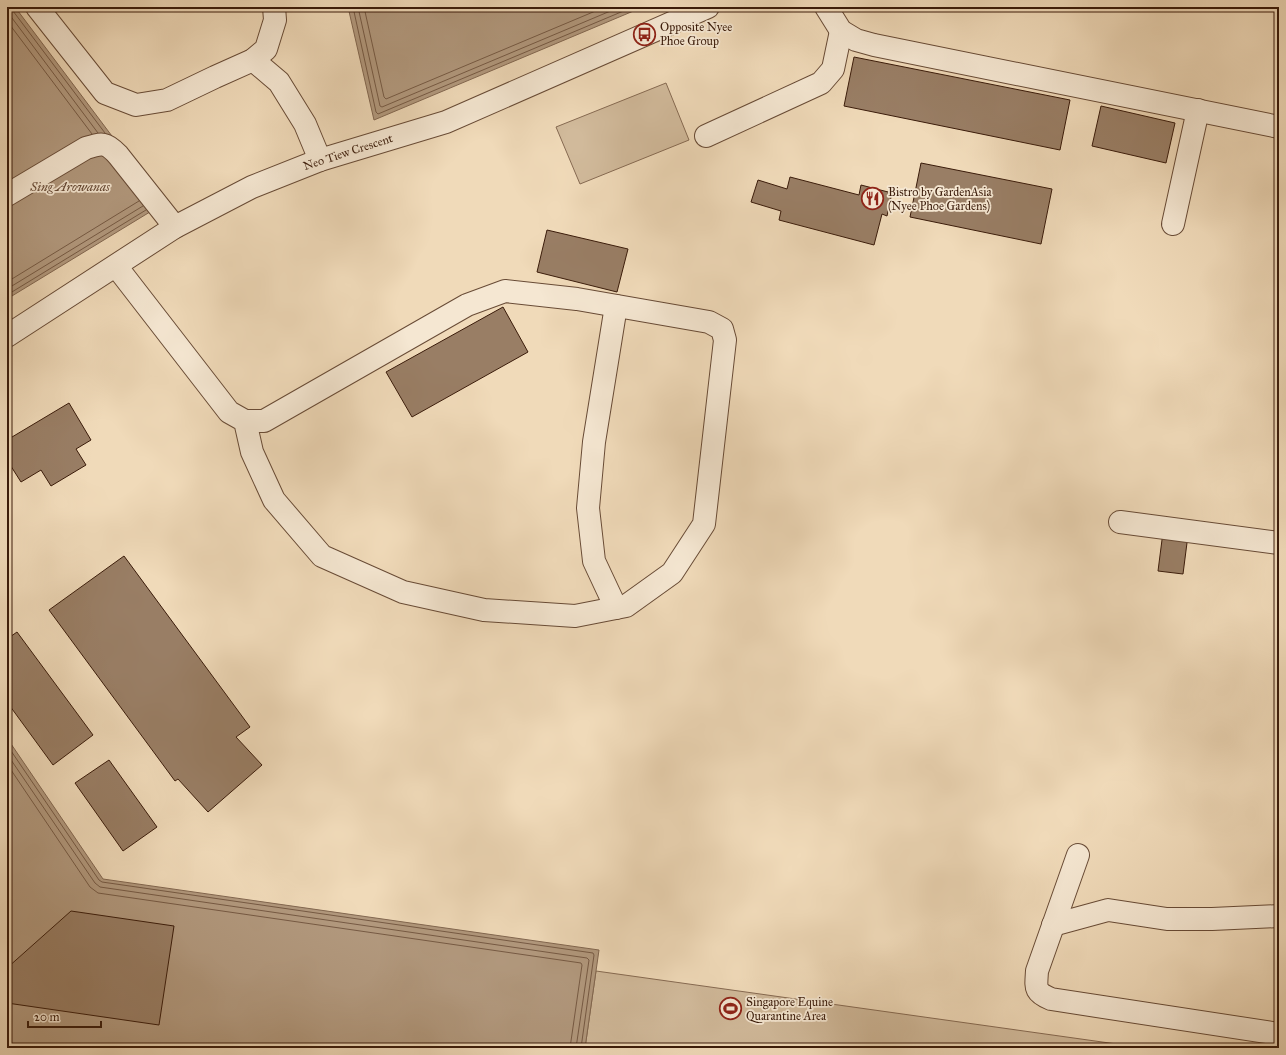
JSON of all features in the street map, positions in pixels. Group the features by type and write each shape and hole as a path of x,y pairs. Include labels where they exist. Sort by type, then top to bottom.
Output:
{"street":[{"path":"37,7 105,93 136,104 168,100 254,60 266,49 275,20 274,7"},
{"name":"Neo Tiew Crescent","path":"7,336 175,227 252,187 320,160 446,122 708,7"},
{"path":"826,7 842,31 856,40 1279,127"},
{"path":"706,136 821,83 833,69 842,31"},
{"path":"254,60 279,82 305,124 320,160"},
{"path":"1173,224 1198,110"},
{"path":"7,195 86,148 99,144 110,146 175,227"},
{"path":"116,266 229,412 245,421 264,421 467,305 505,291 577,299 708,322 722,329 725,340 704,524 672,573 626,606 574,616 484,610 403,592 322,556 274,500 252,452 245,421"},
{"path":"616,306 594,442 588,508 594,561 616,608"},
{"path":"1120,522 1279,543"},
{"path":"1078,855 1037,971 1036,988 1041,995 1051,999 1279,1034"},
{"path":"1053,925 1108,910 1167,919 1212,919 1279,916"}],"shaded area":[{"path":"666,83 689,140 580,184 556,127"},
{"name":"Singapore Equine Quarantine Area","path":"596,971 1145,1048 585,1048"}],"water":[{"name":"Sing Arowanas","path":"7,7 15,7 163,204 7,299"},
{"path":"348,7 643,7 374,120"},
{"path":"7,738 103,879 599,950 585,1048 7,1048"}],"building":[{"path":"854,57 1070,100 1060,150 844,106"},
{"path":"1101,106 1175,123 1166,163 1092,146"},
{"path":"921,163 1052,189 1041,244 910,217"},
{"path":"790,177 859,195 861,185 892,193 887,216 882,214 874,245 779,220 781,211 751,202 758,180 787,189"},
{"path":"547,230 628,249 617,292 537,272"},
{"path":"503,307 528,352 412,417 386,372"},
{"path":"69,403 91,440 76,449 86,465 51,486 41,470 21,482 7,460 7,440"},
{"path":"1163,532 1188,535 1183,574 1158,571"},
{"path":"124,556 250,727 236,737 262,765 208,812 178,779 175,781 49,610"},
{"path":"17,632 93,735 53,765 7,702 7,639"},
{"path":"109,760 157,827 123,851 75,783"},
{"path":"71,911 174,926 159,1025 7,1003 7,968"}],"place":[{"name":"Opposite Nyee Phoe Group","path":"645,34"},
{"name":"Bistro by GardenAsia (Nyee Phoe Gardens)","path":"873,199"},
{"name":"Singapore Equine Quarantine Area","path":"730,1009"}]}
